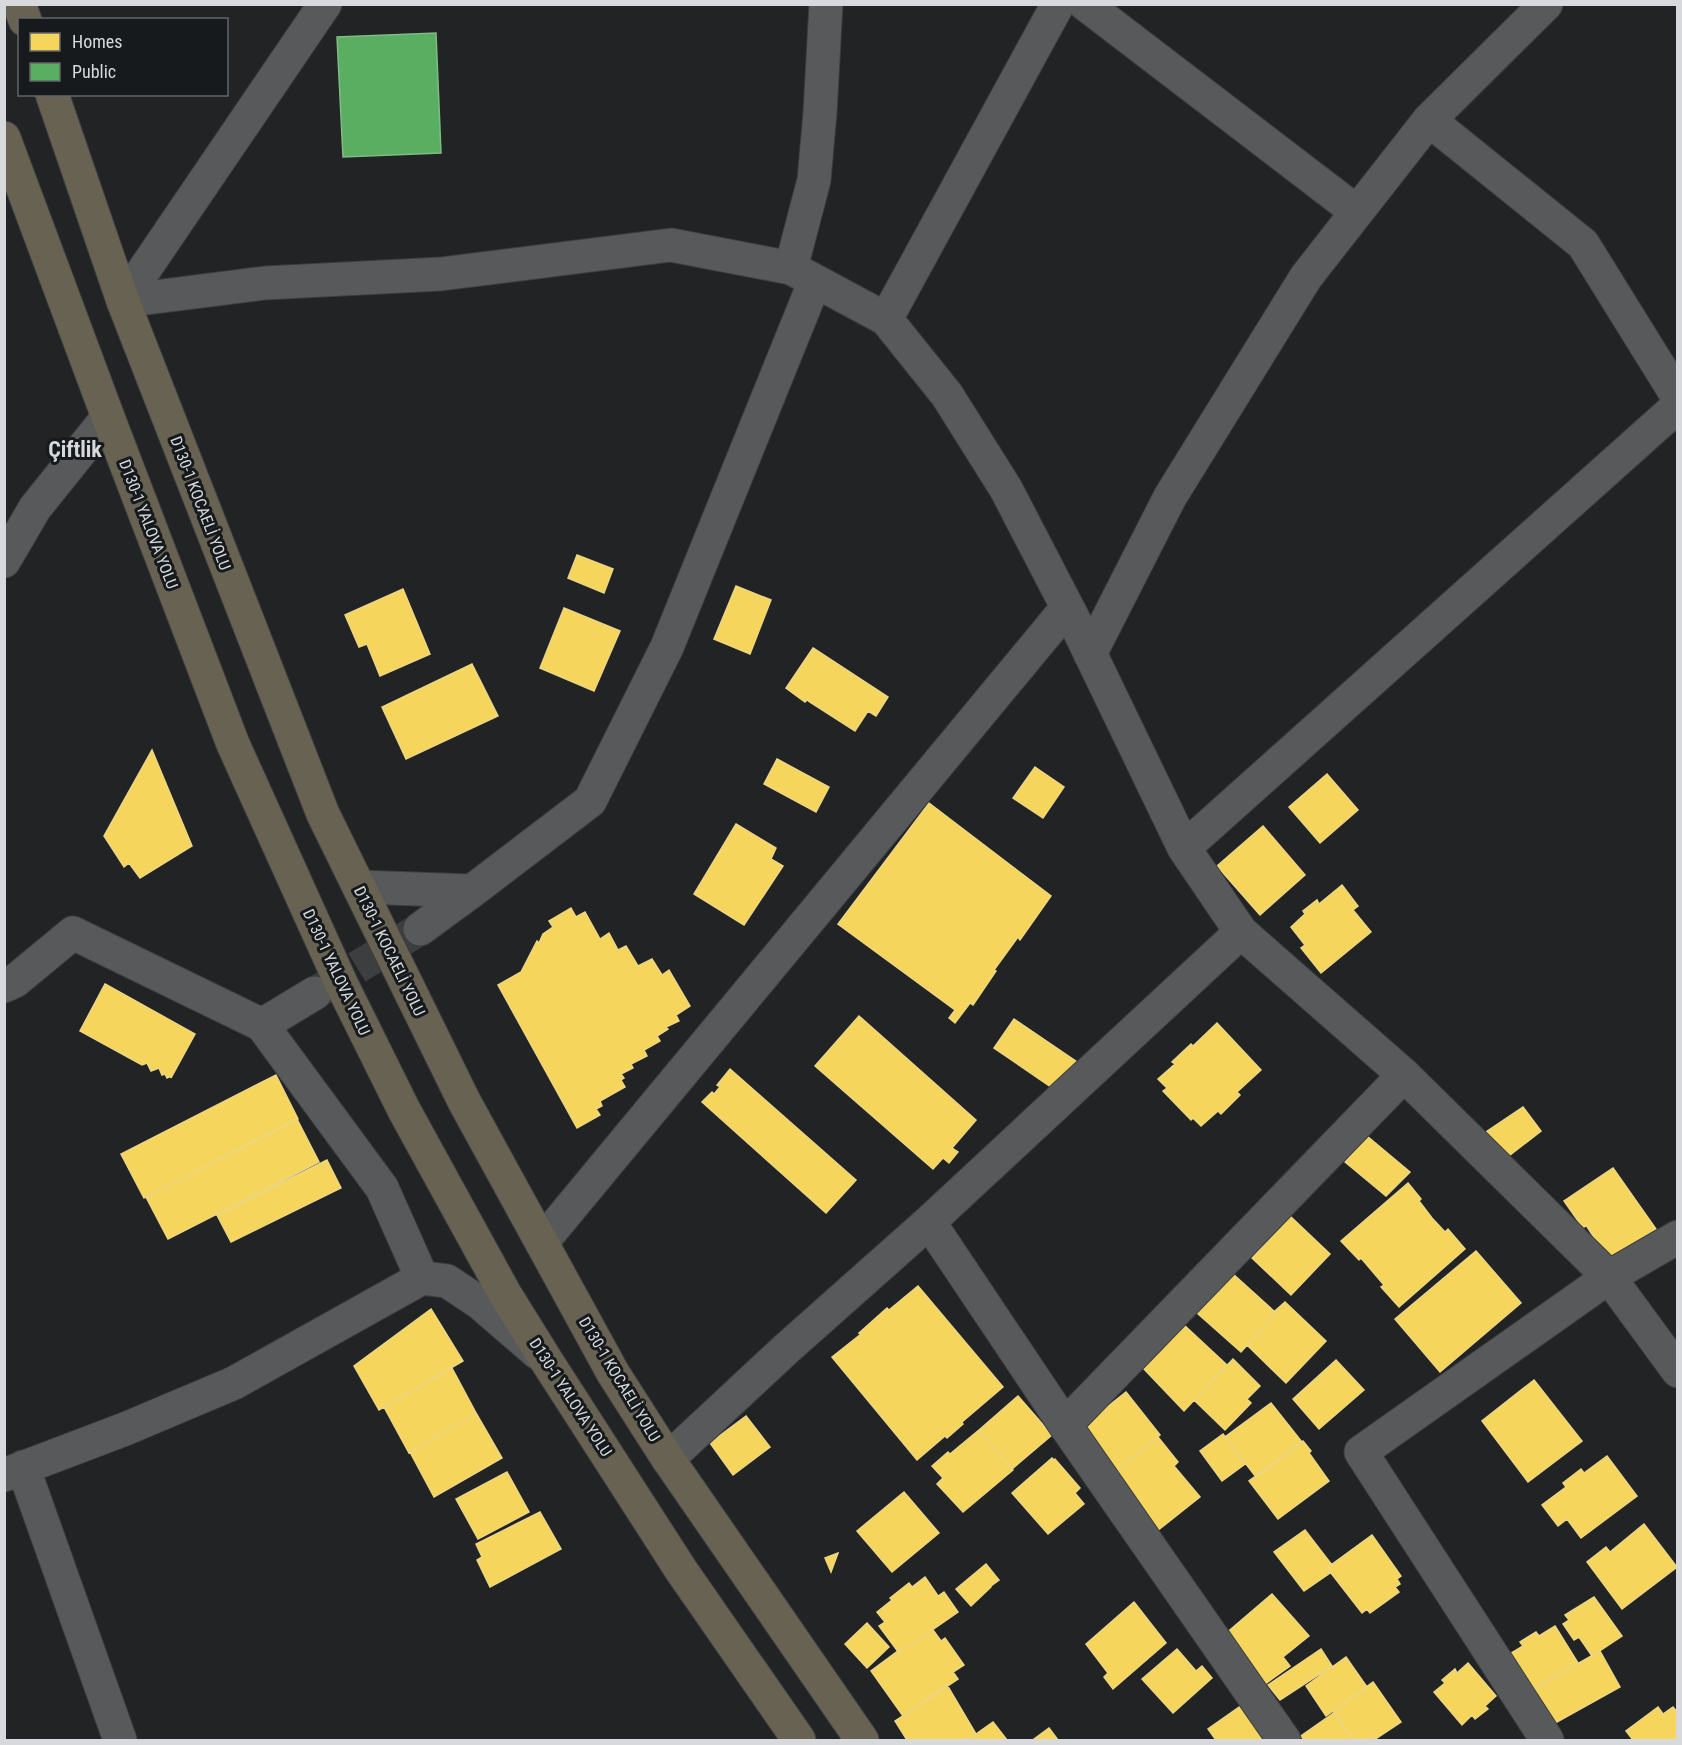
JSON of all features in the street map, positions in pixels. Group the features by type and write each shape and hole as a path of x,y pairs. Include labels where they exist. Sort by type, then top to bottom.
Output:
{"highway":[{"name":"D130-1 KOCAELİ YOLU","path":"53,96 123,301 323,814 464,1101 613,1373 668,1459 862,1740"},
{"name":"D130-1 YALOVA YOLU","path":"4,138 234,744 341,983 404,1110 505,1294 546,1360 681,1570 799,1740"}],"street":[{"path":"123,301 325,4"},
{"path":"420,929 590,801 668,647 803,275 820,113 826,4"},
{"path":"886,319 1058,4"},
{"path":"1085,4 1357,212"},
{"path":"1090,654 1170,496 1306,277 1429,120 1546,4"},
{"path":"1429,120 1583,244 1677,397"},
{"path":"123,301 265,283 441,274 671,245 803,275 886,319 947,395 1006,489 1090,654 1184,848 1241,932 1404,1075 1609,1277 1677,1371"},
{"path":"1184,848 1677,406"},
{"path":"4,561 35,508 108,417"},
{"path":"542,1242 1067,608"},
{"path":"359,887 472,891"},
{"path":"668,1459 785,1350 929,1222 1241,932"},
{"path":"4,986 15,981 73,933 262,1024 382,1188 422,1278"},
{"path":"262,1024 315,993"},
{"path":"1065,1425 1404,1075"},
{"path":"929,1222 1065,1425 1284,1740"},
{"path":"1547,1740 1361,1452 1609,1277 1677,1237"},
{"path":"120,1740 14,1471 125,1429 234,1383 422,1278 447,1281 480,1303 546,1360"}],"building: Homes":[{"path":"577,555 613,569 604,593 568,578"},
{"path":"736,586 771,600 750,654 714,639"},
{"path":"403,589 430,654 380,676 367,644 359,647 345,615"},
{"path":"564,608 620,631 594,691 540,668"},
{"path":"813,648 888,697 876,716 868,711 855,731 807,700 805,702 786,688"},
{"path":"472,664 498,716 406,759 382,707"},
{"path":"152,750 192,846 140,878 129,863 124,867 104,836"},
{"path":"777,759 829,787 816,812 764,784"},
{"path":"1035,767 1064,787 1043,818 1013,798"},
{"path":"1327,774 1358,810 1320,843 1289,807"},
{"path":"929,803 1051,896 1020,940 1018,937 994,970 996,971 973,1005 970,1003 955,1023 949,1018 955,1010 838,924"},
{"path":"736,824 776,848 771,859 783,866 744,925 694,894"},
{"path":"1263,826 1305,875 1260,915 1217,866"},
{"path":"1342,885 1358,906 1353,910 1371,932 1321,973 1301,948 1305,945 1291,927 1305,914 1303,911 1317,900 1319,904"},
{"path":"571,908 576,917 585,912 600,939 609,933 618,950 626,946 638,966 652,959 662,975 669,970 690,1006 676,1015 679,1021 666,1027 668,1029 657,1036 660,1041 644,1050 647,1056 631,1064 633,1068 621,1074 625,1087 600,1101 602,1106 596,1109 600,1115 577,1128 498,985 521,972 537,941 539,943 543,934 553,927 549,921"},
{"path":"105,984 195,1034 171,1078 171,1076 167,1078 165,1074 162,1075 159,1068 151,1071 147,1063 142,1065 80,1031"},
{"path":"859,1016 976,1120 952,1148 958,1152 949,1163 943,1158 933,1169 815,1066"},
{"path":"1014,1019 1083,1066 1064,1096 994,1048"},
{"path":"1217,1023 1261,1070 1237,1092 1240,1095 1221,1114 1218,1111 1201,1126 1193,1118 1191,1120 1163,1091 1167,1088 1158,1079 1175,1064 1172,1062"},
{"path":"730,1069 856,1180 826,1213 702,1102 720,1087 717,1085"},
{"path":"276,1075 298,1119 144,1198 121,1154"},
{"path":"1523,1107 1541,1131 1505,1159 1486,1132"},
{"path":"297,1119 319,1162 168,1239 146,1197"},
{"path":"1367,1136 1410,1172 1386,1196 1345,1162"},
{"path":"327,1160 341,1188 231,1242 217,1215"},
{"path":"1613,1168 1656,1229 1608,1259 1586,1225 1583,1228 1564,1201"},
{"path":"1408,1183 1432,1218 1445,1232 1448,1229 1465,1249 1399,1307 1381,1287 1384,1285 1361,1258 1359,1260 1341,1241"},
{"path":"1290,1216 1330,1254 1291,1295 1252,1258"},
{"path":"1476,1251 1521,1303 1440,1372 1395,1319"},
{"path":"1232,1273 1276,1313 1241,1352 1197,1313"},
{"path":"918,1286 1003,1387 947,1438 945,1436 917,1460 832,1357 861,1334 859,1333 887,1308 889,1310"},
{"path":"1285,1302 1326,1341 1286,1383 1247,1345"},
{"path":"431,1309 463,1361 379,1410 354,1366"},
{"path":"1183,1324 1227,1365 1184,1411 1143,1368"},
{"path":"1233,1359 1260,1386 1247,1399 1251,1403 1225,1430 1194,1400"},
{"path":"1336,1360 1364,1390 1319,1429 1293,1399"},
{"path":"452,1368 476,1413 409,1453 384,1407"},
{"path":"1534,1380 1582,1441 1528,1482 1482,1421"},
{"path":"1126,1392 1160,1435 1110,1477 1074,1433"},
{"path":"1018,1396 1052,1435 1012,1469 979,1430"},
{"path":"1271,1403 1302,1442 1256,1477 1225,1437"},
{"path":"476,1413 502,1458 434,1497 410,1452"},
{"path":"746,1416 770,1447 733,1475 710,1443"},
{"path":"979,1430 1013,1470 963,1512 937,1484 943,1478 932,1466"},
{"path":"1223,1434 1245,1464 1222,1481 1200,1451"},
{"path":"1158,1437 1178,1462 1174,1466 1200,1497 1157,1531 1110,1477"},
{"path":"1303,1441 1329,1481 1278,1519 1249,1481"},
{"path":"1607,1456 1637,1496 1581,1538 1567,1519 1558,1526 1542,1505 1566,1487 1563,1483 1581,1469 1584,1473"},
{"path":"1052,1458 1080,1488 1075,1493 1084,1504 1048,1534 1012,1493"},
{"path":"507,1472 529,1512 478,1539 456,1499"},
{"path":"904,1492 939,1533 892,1572 857,1531"},
{"path":"540,1512 561,1549 490,1587 477,1560 482,1557 476,1544"},
{"path":"1644,1524 1677,1567 1622,1609 1587,1562 1606,1547 1610,1552"},
{"path":"1305,1530 1332,1565 1327,1568 1330,1573 1304,1591 1274,1552"},
{"path":"1372,1535 1401,1576 1397,1579 1400,1584 1395,1587 1399,1592 1370,1613 1367,1609 1362,1613 1327,1568"},
{"path":"838,1553 831,1572 825,1558"},
{"path":"986,1564 999,1580 971,1606 956,1589"},
{"path":"925,1577 938,1596 944,1592 958,1612 899,1653 879,1626 885,1622 877,1612 909,1583 912,1587"},
{"path":"1272,1594 1309,1636 1283,1657 1290,1666 1265,1684 1224,1635"},
{"path":"1594,1597 1622,1636 1592,1656 1579,1637 1574,1640 1563,1624 1569,1620 1565,1615"},
{"path":"1134,1602 1166,1643 1113,1689 1104,1677 1108,1673 1086,1644"},
{"path":"867,1623 889,1647 867,1668 845,1644"},
{"path":"1555,1626 1578,1663 1524,1694 1500,1660 1523,1646 1520,1642 1536,1632 1539,1636"},
{"path":"933,1630 941,1641 945,1638 964,1665 953,1672 958,1679 903,1716 871,1671"},
{"path":"1177,1649 1196,1671 1202,1666 1212,1678 1173,1713 1142,1679"},
{"path":"1321,1649 1332,1666 1280,1700 1268,1685"},
{"path":"1600,1651 1620,1687 1548,1727 1524,1694"},
{"path":"1346,1657 1367,1687 1326,1716 1306,1686"},
{"path":"1468,1663 1496,1696 1485,1706 1488,1709 1475,1719 1472,1715 1462,1725 1434,1692 1445,1683 1442,1680 1455,1669 1457,1673"},
{"path":"1373,1682 1401,1722 1374,1740 1372,1737 1367,1740 1353,1740 1333,1711"},
{"path":"947,1685 976,1734 966,1740 907,1740 895,1721"},
{"path":"1242,1705 1268,1740 1216,1740 1208,1729"},
{"path":"1658,1707 1663,1714 1673,1707 1678,1713 1678,1740 1633,1740 1626,1731"},
{"path":"1335,1712 1353,1740 1304,1740 1301,1736"},
{"path":"993,1722 1007,1740 966,1740 976,1734"},
{"path":"1049,1728 1058,1740 1034,1739"}],"building: Public":[{"path":"436,33 441,153 343,157 337,37"}],"tunnel":[{"path":"315,993 420,929"}],"district":[{"name":"Çiftlik","path":"75,449"}]}
